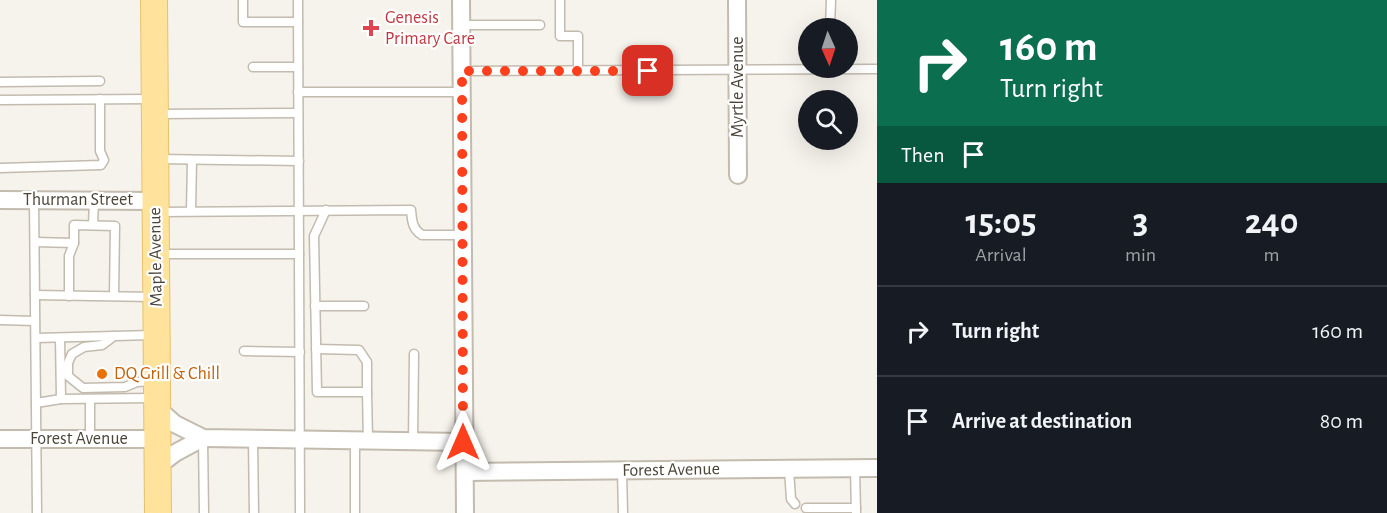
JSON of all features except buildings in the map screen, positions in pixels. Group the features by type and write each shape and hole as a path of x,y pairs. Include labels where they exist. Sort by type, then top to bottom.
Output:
{"main road":[{"name":"Maple Avenue","path":"154,0 158,513"}],"street":[{"path":"461,0 465,513"},
{"name":"Myrtle Avenue","path":"737,0 738,175"},
{"name":"Thurman Street","path":"0,200 94,200 155,206"},
{"path":"157,396 175,424 203,438 463,442"},
{"path":"158,466 175,453 203,438"},
{"name":"Forest Avenue","path":"0,439 158,439"},
{"name":"Forest Avenue","path":"465,471 877,468"}],"lane":[{"path":"243,0 243,22 298,22"},
{"path":"298,0 300,513"},
{"path":"560,0 560,36 578,36 578,71"},
{"path":"830,18 831,0"},
{"path":"462,25 540,25"},
{"path":"253,67 298,67"},
{"path":"462,71 798,69"},
{"path":"858,69 877,69"},
{"path":"0,82 100,81"},
{"path":"298,92 462,92"},
{"path":"0,168 101,165 105,159 100,151 100,99"},
{"path":"0,100 100,99 155,106 298,113"},
{"path":"155,159 299,161"},
{"path":"191,212 192,160"},
{"path":"34,200 37,513"},
{"path":"93,225 94,200"},
{"path":"155,206 191,212 411,210 412,223 417,232 422,235 463,235"},
{"path":"326,210 314,236 317,392 367,392"},
{"path":"69,296 69,256 74,243 74,225 93,225 115,226 114,296"},
{"path":"35,242 74,243"},
{"path":"156,254 299,254"},
{"path":"35,296 156,297"},
{"path":"315,306 364,306"},
{"path":"0,320 35,321"},
{"path":"36,338 157,335"},
{"path":"114,336 102,345 84,347 72,354 68,363 68,376 83,388 125,387 137,382 157,396"},
{"path":"60,338 61,399"},
{"path":"316,350 359,350 367,362 367,392 355,513"},
{"path":"244,351 300,352"},
{"path":"413,441 414,354"},
{"path":"36,403 61,399 157,396"},
{"path":"90,399 90,439"},
{"path":"203,438 204,513"},
{"path":"253,439 254,513"},
{"path":"806,508 856,510 855,468"},
{"path":"789,469 791,499 795,504"},
{"path":"622,471 623,513"}],"place":[{"name":"Genesis Primary Care","path":"371,28"},
{"name":"DQ Grill & Chill","path":"102,374"}],"route":[{"path":"463,442 462,71 648,71"}]}
